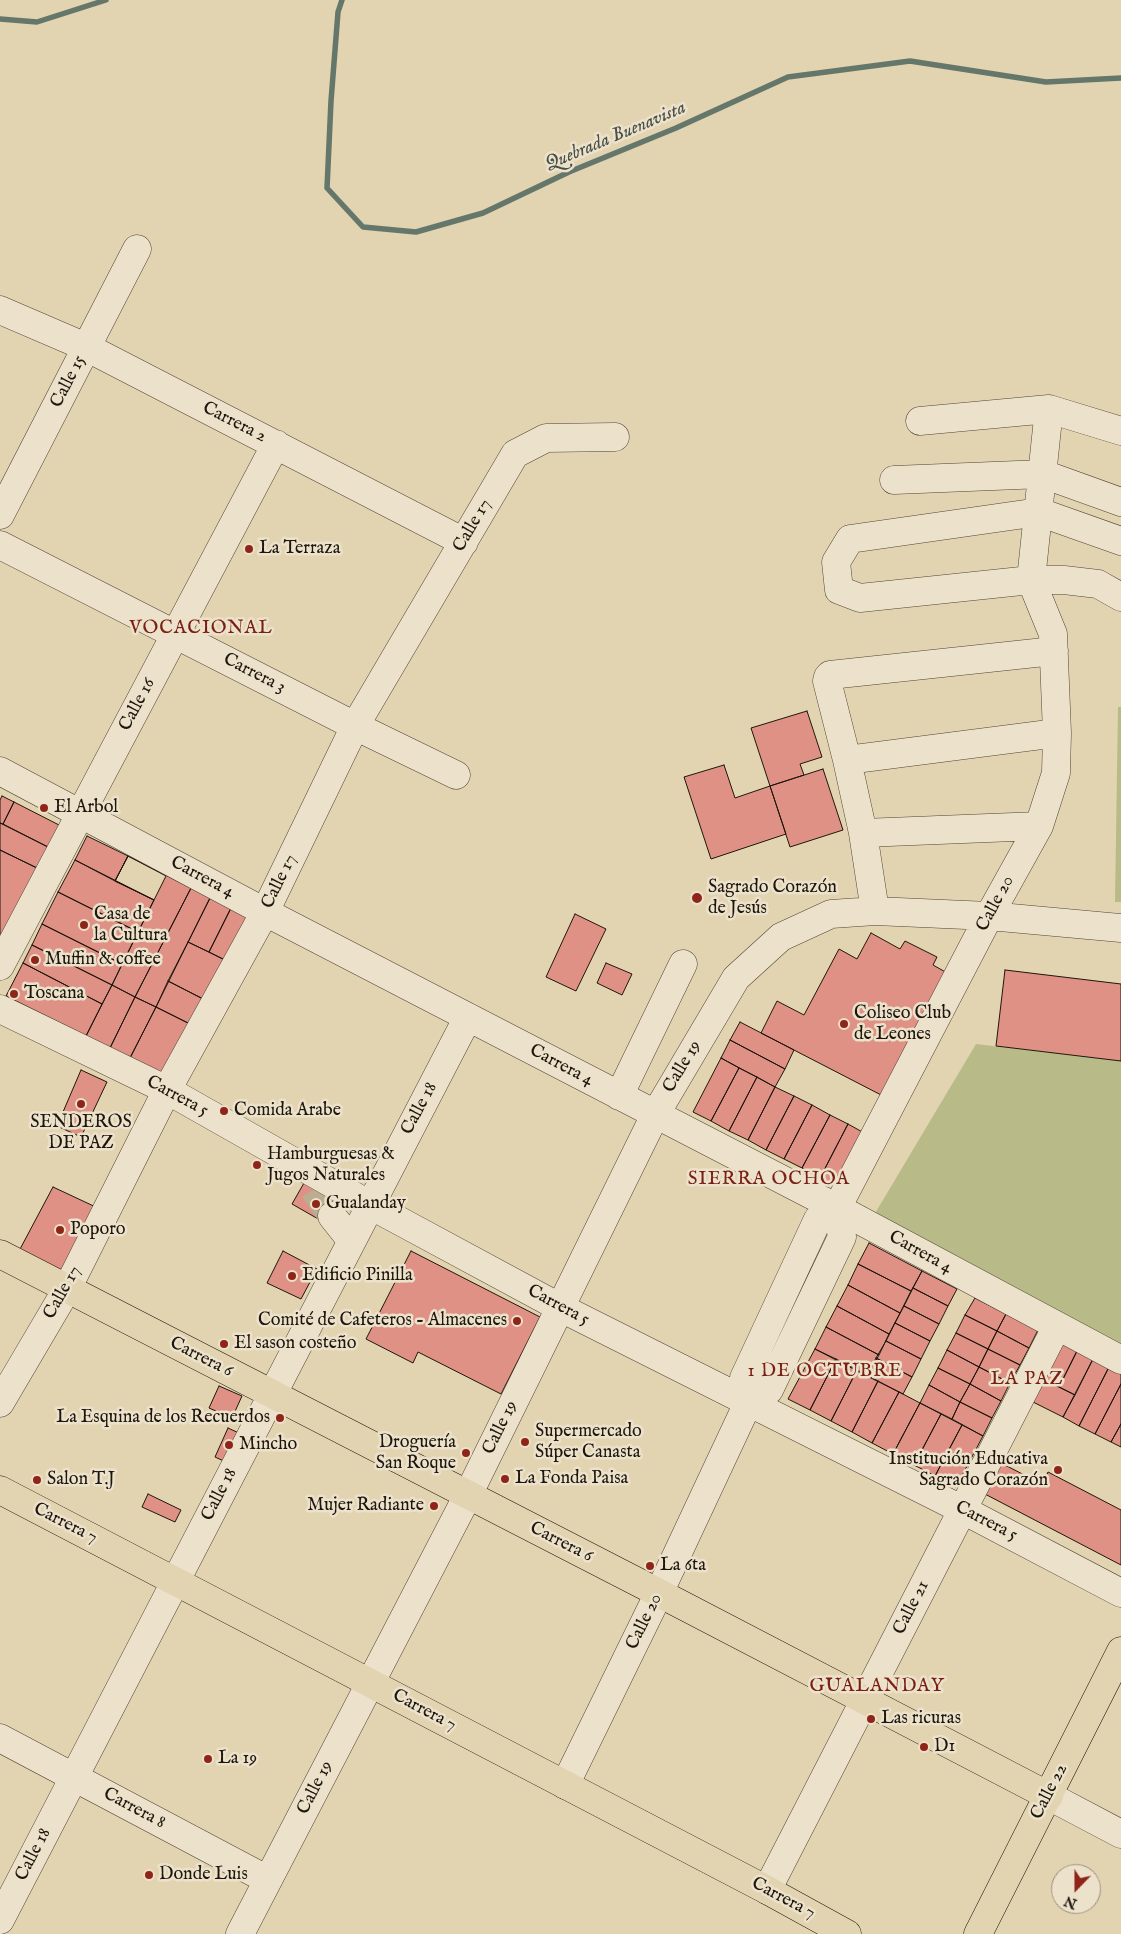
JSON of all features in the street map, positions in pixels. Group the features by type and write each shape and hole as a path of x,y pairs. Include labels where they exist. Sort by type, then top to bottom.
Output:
{"main road":[{"name":"Carrera 6","path":"0,1254 1049,1796"},
{"name":"Carrera 7","path":"0,1490 176,1580 767,1890 847,1934"},
{"name":"Calle 22","path":"978,1934 1121,1650"}],"street":[{"name":"Calle 15","path":"0,514 137,249"},
{"name":"Carrera 2","path":"0,310 86,347 464,542"},
{"path":"1032,580 1049,409"},
{"path":"920,421 1049,409 1121,431"},
{"name":"Calle 17","path":"0,1404 66,1289 167,1090 265,912 355,726 515,454 546,438 615,437"},
{"name":"Calle 16","path":"0,966 276,444"},
{"path":"894,480 1044,474 1121,502"},
{"path":"1121,541 1039,512 850,539 836,562 839,590 860,598 1032,580 1064,580 1098,584 1121,598"},
{"name":"Carrera 3","path":"0,545 355,726 456,775"},
{"name":"Calle 20","path":"564,1785 659,1593 748,1403 744,1378 818,1219 837,1208 989,916 1039,826 1056,774 1057,732 1054,634 1032,580"},
{"path":"875,910 863,834 827,681 830,675 1054,650"},
{"path":"847,760 1057,732"},
{"name":"Carrera 4","path":"0,771 265,912 654,1115 837,1208 1121,1360"},
{"path":"863,834 1039,826"},
{"name":"Calle 19","path":"240,1934 468,1495 654,1115 736,978 781,937 831,914 875,910 989,916 1121,928"},
{"path":"619,1096 683,964"},
{"name":"Carrera 5","path":"0,1009 167,1090 370,1205 561,1308 963,1510 1121,1593"},
{"name":"Calle 18","path":"0,1920 468,1017"},
{"path":"296,1163 314,1189"},
{"path":"332,1216 351,1240"},
{"name":"Calle 21","path":"767,1890 1057,1326"},
{"name":"Carrera 8","path":"0,1738 268,1880"},
{"name":"Carrera 6","path":"1049,1796 1121,1834"}],"green space":[{"path":"1118,707 1121,707 1121,902 1115,902"},
{"path":"976,1044 1121,1061 1121,1344 874,1215"}],"building":[{"path":"807,711 822,757 800,764 804,775 770,786 751,728"},
{"path":"724,765 735,798 770,786 786,834 711,859 684,777"},
{"path":"823,769 843,830 790,847 770,786"},
{"path":"2,796 14,802 3,824 0,823 0,800"},
{"path":"14,802 59,825 48,847 3,824"},
{"path":"0,823 48,847 37,868 0,850"},
{"path":"87,836 128,856 115,881 75,860"},
{"path":"0,850 37,868 0,941"},
{"path":"128,856 191,888 135,997 112,985 154,900 115,881"},
{"path":"128,856 166,876 154,900 115,881"},
{"path":"75,860 154,900 138,932 58,892"},
{"path":"191,888 210,898 156,1007 135,997"},
{"name":"Casa de la Cultura","path":"58,892 138,932 122,964 42,924"},
{"path":"210,898 231,908 209,952 188,942"},
{"path":"231,908 249,918 227,961 209,952"},
{"path":"575,914 606,929 576,991 546,977"},
{"path":"42,924 122,964 112,985 32,945"},
{"name":"Coliseo Club de Leones","path":"871,933 900,949 905,941 937,957 933,965 949,974 885,1097 761,1033 777,1001 804,1015 839,949 857,959"},
{"path":"188,942 227,961 207,1001 168,981"},
{"path":"32,945 112,985 102,1004 23,963"},
{"path":"23,963 102,1004 86,1036 6,996"},
{"path":"606,963 632,974 622,995 597,983"},
{"path":"1005,970 1121,984 1121,1061 996,1046"},
{"path":"168,981 207,1001 194,1026 156,1007"},
{"path":"112,985 135,997 110,1048 86,1036"},
{"path":"135,997 156,1007 130,1058 110,1048"},
{"path":"156,1007 194,1026 168,1078 130,1058"},
{"path":"740,1022 794,1050 785,1069 730,1040"},
{"path":"730,1040 785,1069 775,1087 721,1058"},
{"path":"721,1058 739,1068 711,1121 693,1112"},
{"path":"739,1068 757,1077 729,1131 711,1121"},
{"name":"SENDEROS DE PAZ","path":"81,1070 107,1082 81,1137 57,1126"},
{"path":"757,1077 775,1087 748,1140 729,1131"},
{"path":"775,1087 794,1096 766,1150 748,1140"},
{"path":"794,1096 812,1105 784,1159 766,1150"},
{"path":"812,1105 830,1115 802,1168 784,1159"},
{"path":"830,1115 848,1124 820,1178 802,1168"},
{"path":"848,1124 866,1134 838,1187 820,1178"},
{"name":"Gualanday","path":"304,1183 339,1203 327,1224 292,1204"},
{"name":"Poporo","path":"53,1187 100,1209 65,1273 19,1251"},
{"path":"869,1243 922,1271 911,1291 858,1264"},
{"name":"Edificio Pinilla","path":"283,1251 317,1269 301,1299 267,1283"},
{"path":"411,1251 540,1317 501,1394 418,1352 413,1363 366,1339"},
{"path":"858,1264 911,1291 900,1313 848,1285"},
{"path":"922,1271 957,1289 948,1306 913,1288"},
{"path":"848,1285 900,1313 889,1334 837,1306"},
{"path":"913,1288 948,1306 939,1324 904,1306"},
{"path":"975,1298 1006,1314 997,1331 965,1315"},
{"path":"837,1306 889,1334 879,1355 826,1327"},
{"path":"904,1306 939,1324 930,1341 895,1323"},
{"path":"1006,1314 1038,1330 1029,1348 997,1331"},
{"path":"965,1315 997,1331 988,1349 956,1333"},
{"path":"895,1323 930,1341 921,1359 886,1341"},
{"path":"826,1327 879,1355 867,1376 815,1349"},
{"path":"997,1331 1029,1348 1020,1365 988,1349"},
{"path":"956,1333 988,1349 979,1367 947,1350"},
{"path":"886,1341 921,1359 912,1377 876,1358"},
{"path":"1061,1342 1077,1351 1059,1387 1043,1379"},
{"path":"815,1349 836,1359 810,1410 788,1399"},
{"path":"988,1349 1020,1365 1010,1383 979,1367"},
{"path":"947,1350 979,1367 970,1384 938,1368"},
{"path":"1077,1351 1093,1359 1075,1395 1059,1387"},
{"path":"876,1358 912,1377 903,1394 867,1376"},
{"path":"836,1359 857,1370 831,1421 810,1410"},
{"path":"1093,1359 1109,1367 1079,1426 1063,1417"},
{"path":"979,1367 1010,1383 1001,1401 970,1384"},
{"path":"1109,1367 1121,1373 1121,1384 1095,1434 1079,1426"},
{"path":"938,1368 970,1384 960,1402 929,1385"},
{"path":"857,1370 878,1381 852,1432 831,1421"},
{"path":"1043,1379 1075,1395 1063,1417 1031,1401"},
{"path":"878,1381 899,1392 872,1443 852,1432"},
{"path":"970,1384 1001,1401 992,1418 960,1402"},
{"path":"1121,1384 1121,1424 1111,1442 1095,1434"},
{"path":"929,1385 960,1402 952,1419 920,1403"},
{"path":"219,1386 242,1396 232,1418 209,1408"},
{"path":"899,1392 920,1403 893,1454 872,1443"},
{"path":"960,1402 992,1418 983,1436 952,1419"},
{"path":"920,1403 941,1414 914,1465 893,1454"},
{"path":"941,1414 962,1425 935,1476 914,1465"},
{"path":"1121,1424 1121,1447 1111,1442"},
{"path":"962,1425 983,1436 956,1487 935,1476"},
{"path":"228,1428 241,1434 228,1463 215,1457"},
{"path":"999,1462 1042,1484 1048,1472 1121,1510 1121,1565 983,1493"},
{"path":"148,1494 181,1510 175,1522 142,1507"}],"waterway":[{"name":"Quebrada Buenavista","path":"0,19 37,22 106,0"},
{"name":"Quebrada Buenavista","path":"342,0 338,12 327,188 363,227 416,232 483,213 569,172 676,128 788,77 910,61 1046,82 1121,78"}],"tunnel":[{"path":"314,1189 332,1216"}],"place":[{"name":"La Terraza","path":"249,549"},
{"name":"El Arbol","path":"44,808"},
{"name":"Sagrado Corazón de Jesús","path":"697,898"},
{"name":"Casa de la Cultura","path":"84,925"},
{"name":"Muffin & coffee","path":"35,960"},
{"name":"Toscana","path":"14,994"},
{"name":"Coliseo Club de Leones","path":"844,1024"},
{"name":"SENDEROS DE PAZ","path":"81,1104"},
{"name":"Comida Arabe","path":"224,1111"},
{"name":"Hamburguesas & Jugos Naturales","path":"257,1165"},
{"name":"Gualanday","path":"316,1204"},
{"name":"Poporo","path":"60,1230"},
{"name":"Edificio Pinilla","path":"292,1276"},
{"name":"Comité de Cafeteros - Almacenes","path":"517,1321"},
{"name":"El sason costeño","path":"224,1344"},
{"name":"La Esquina de los Recuerdos","path":"280,1418"},
{"name":"Supermercado Súper Canasta","path":"525,1442"},
{"name":"Mincho","path":"229,1445"},
{"name":"Droguería San Roque","path":"466,1453"},
{"name":"Institución Educativa Sagrado Corazón","path":"1058,1470"},
{"name":"La Fonda Paisa","path":"505,1479"},
{"name":"Salon T.J","path":"37,1480"},
{"name":"Mujer Radiante","path":"434,1506"},
{"name":"La 6ta","path":"650,1566"},
{"name":"Las ricuras","path":"871,1719"},
{"name":"D1","path":"924,1747"},
{"name":"La 19","path":"208,1759"},
{"name":"Donde Luis","path":"149,1875"}],"district":[{"name":"VOCACIONAL","path":"201,629"},
{"name":"SIERRA OCHOA","path":"769,1180"},
{"name":"1 DE OCTUBRE","path":"825,1372"},
{"name":"LA PAZ","path":"1027,1380"},
{"name":"GUALANDAY","path":"877,1687"}]}
